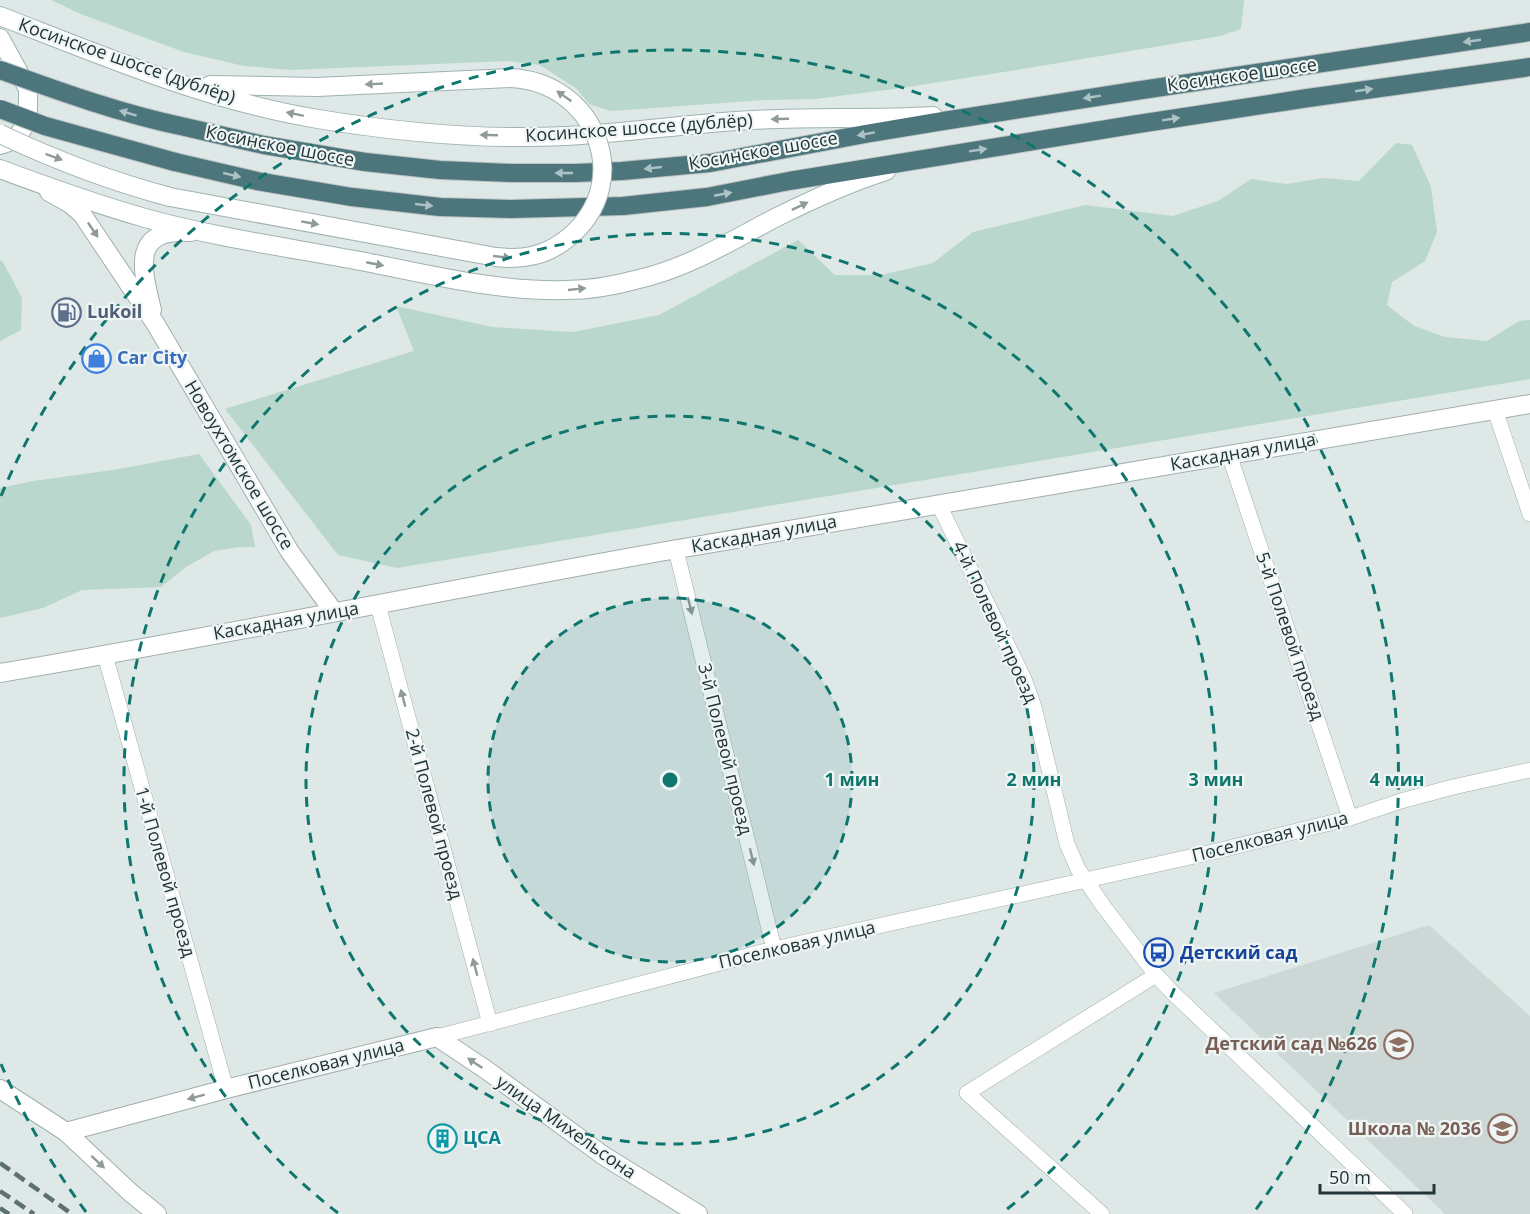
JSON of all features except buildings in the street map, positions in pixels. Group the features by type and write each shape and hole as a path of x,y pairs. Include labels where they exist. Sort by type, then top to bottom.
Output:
{"highway":[{"name":"Косинское шоссе","path":"0,70 61,93 158,122 264,145 365,162 440,170 575,173 710,163 865,134 1007,111 1530,32"},
{"name":"Косинское шоссе","path":"0,109 45,126 175,162 257,181 351,197 440,207 511,209 623,206 707,197 920,159 1297,100 1530,67"}],"main road":[{"name":"Косинское шоссе (дублёр)","path":"0,16 181,84 256,106 316,119 385,128 449,134 563,136 736,121 910,117 1007,111"},
{"path":"0,38 28,89 28,121 15,140 0,145"},
{"path":"0,134 31,149 170,197 510,259 538,255 552,250 579,229 596,202 601,188 603,164 601,151 583,113 573,102 545,85 531,80 510,78 317,87 181,84"},
{"path":"0,169 98,204 214,234 502,287 568,290 602,287 637,280 678,267 815,199 864,178 920,159"},
{"name":"Новоухтомское шоссе","path":"32,181 69,203 82,214 155,323 290,552 334,612"},
{"path":"155,323 143,265 146,248 151,242 171,232 214,234"},
{"name":"Каскадная улица","path":"0,673 676,550 1530,404"},
{"name":"Поселковая улица","path":"66,1132 226,1089 436,1037"},
{"name":"улица Михельсона","path":"436,1037 604,1156 698,1214"},
{"path":"0,1089 66,1132 131,1193 158,1214"}],"street":[{"path":"1495,410 1530,514"},
{"name":"5-й Полевой проезд","path":"1229,454 1350,818"},
{"name":"4-й Полевой проезд","path":"939,505 1024,679 1039,724 1067,844 1078,869 1156,975 1405,1214"},
{"name":"3-й Полевой проезд","path":"676,550 774,949"},
{"name":"2-й Полевой проезд","path":"378,605 490,1024"},
{"name":"1-й Полевой проезд","path":"105,655 226,1089"},
{"name":"Поселковая улица","path":"436,1037 774,949 1217,851 1350,818 1442,790 1530,770"},
{"path":"1102,1214 968,1093 1156,975"}],"shaded area":[{"name":"Детский сад №626","path":"1429,925 1530,1016 1530,1214 1445,1214 1214,993"}],"green space":[{"path":"51,0 1244,0 1241,29 1220,36 902,88 815,99 765,100 611,111 589,104 577,89 540,65 508,61 290,70 244,66 184,52 83,15"},
{"path":"1396,143 1412,145 1431,187 1437,232 1425,261 1392,282 1387,305 1414,326 1445,337 1487,341 1519,321 1530,320 1530,379 397,568 338,555 225,409 414,351 396,306 492,327 573,332 659,315 798,240 835,275 881,275 933,263 973,232 1085,205 1173,216 1218,201 1251,179 1287,184 1323,178 1359,181"},
{"path":"0,260 22,298 21,330 0,341"},
{"path":"199,454 251,525 255,547 214,551 186,567 161,587 82,590 43,608 0,618 0,488"}],"railway":[{"path":"0,1163 72,1214"},
{"path":"0,1191 34,1214"},
{"path":"0,1208 9,1214"}],"place":[{"name":"Lukoil","path":"66,312"},
{"name":"Car City","path":"96,358"},
{"name":"Детский сад","path":"1159,953"},
{"name":"Детский сад №626","path":"1398,1044"},
{"name":"Школа № 2036","path":"1502,1129"},
{"name":"ЦСА","path":"442,1138"}]}
